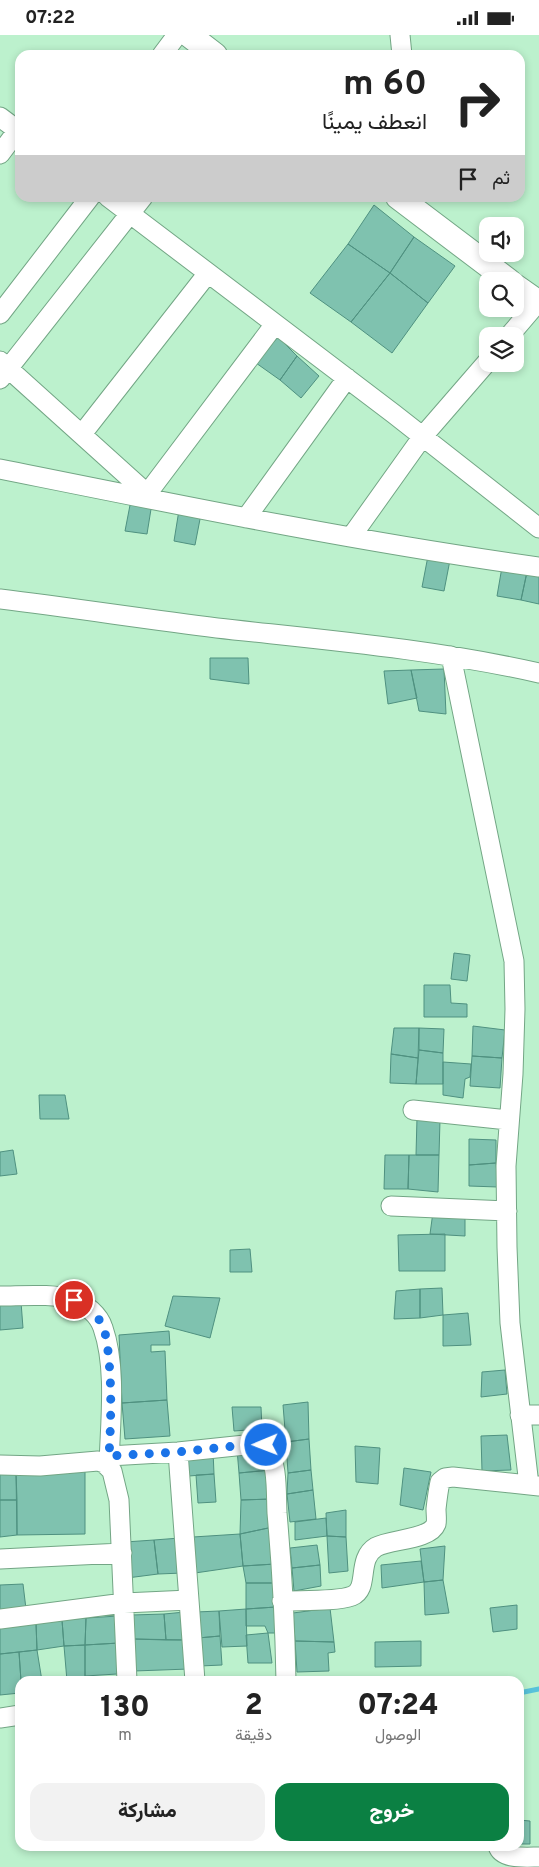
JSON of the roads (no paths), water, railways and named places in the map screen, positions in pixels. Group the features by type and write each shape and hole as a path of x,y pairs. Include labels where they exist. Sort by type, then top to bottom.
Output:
{"main road":[{"path":"189,35 208,50"},
{"path":"420,207 498,272"},
{"path":"524,293 538,303"}],"street":[{"path":"166,50 177,35"},
{"path":"400,35 402,50"},
{"path":"0,117 15,128"},
{"path":"0,154 15,136"},
{"path":"0,314 86,202"},
{"path":"114,202 347,378 539,528"},
{"path":"139,202 3,369 82,434 150,497"},
{"path":"82,434 208,273"},
{"path":"517,327 538,303"},
{"path":"150,497 274,324"},
{"path":"351,537 422,436 479,371"},
{"path":"246,518 347,378"},
{"path":"0,469 150,497 246,518 454,555 539,567"},
{"path":"0,599 214,627 402,648 539,673"},
{"path":"282,1601 353,1596 360,1589 365,1557 375,1547 407,1537 423,1535 432,1530 436,1524 440,1482 445,1478 453,1477 534,1485 520,1415 510,1323 506,1166 514,1055 514,961 451,656"},
{"path":"413,1110 508,1120"},
{"path":"390,1206 507,1211"},
{"path":"0,1296 59,1297 74,1300 85,1305 94,1313 103,1326 110,1370 109,1461 116,1481 119,1500 127,1676"},
{"path":"520,1415 539,1415"},
{"path":"0,1465 109,1461 245,1445 266,1445 271,1453 274,1468 281,1556 286,1676"},
{"path":"178,1452 195,1676"},
{"path":"0,1559 122,1553"},
{"path":"0,1619 124,1603 189,1600"},
{"path":"0,1718 15,1716"},
{"path":"500,1851 504,1854 539,1857"}],"waterway":[{"path":"524,1692 539,1689"}]}
